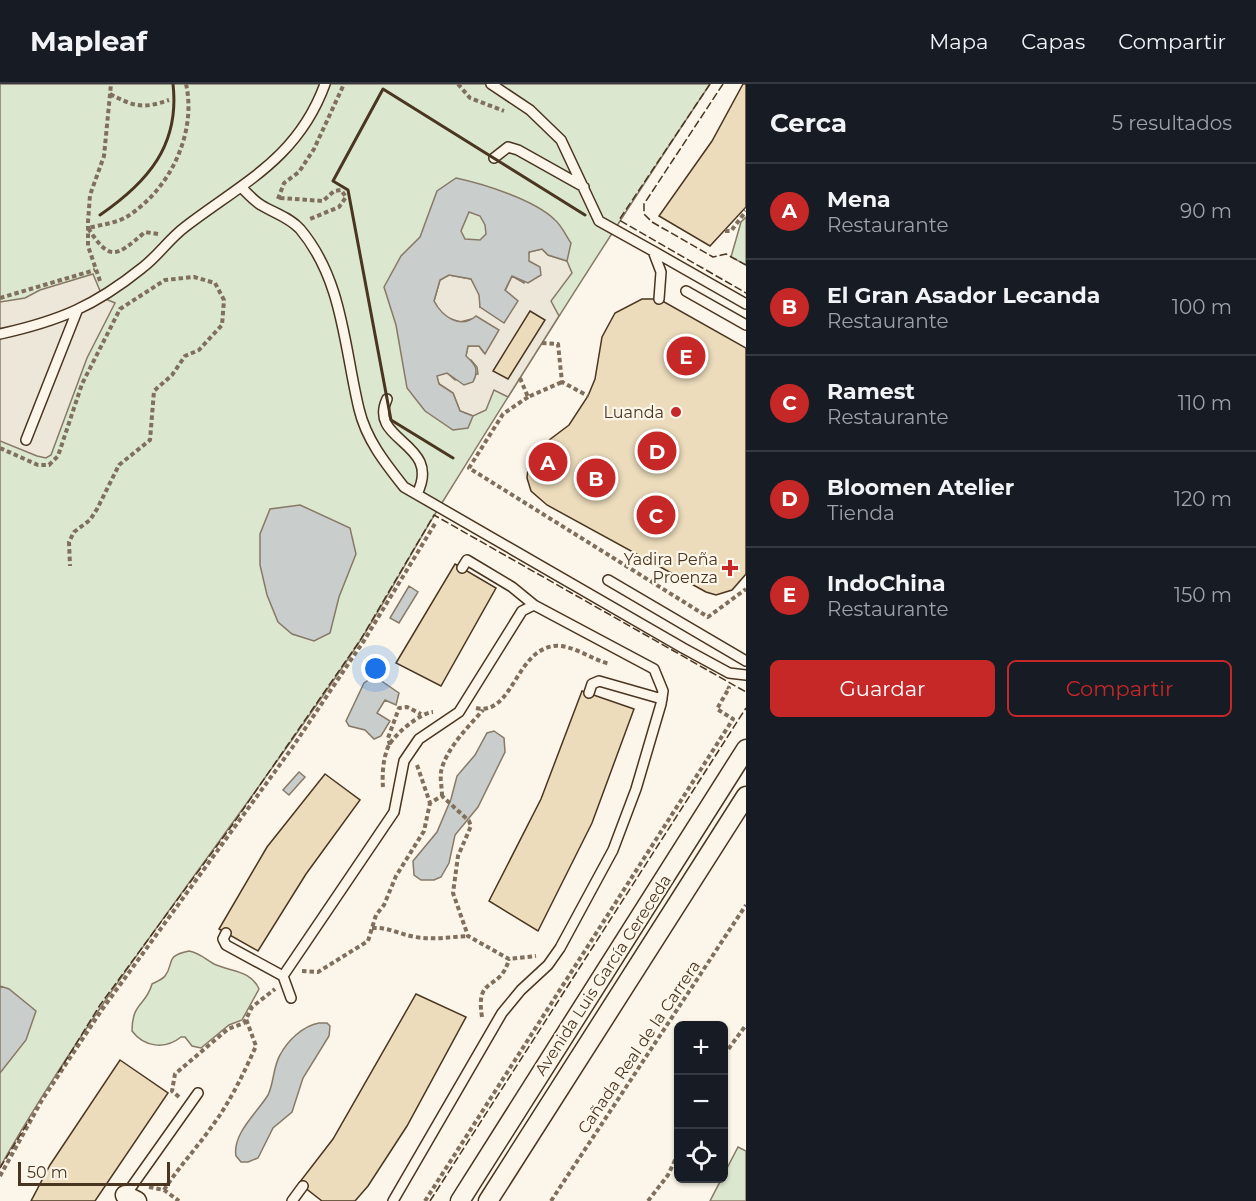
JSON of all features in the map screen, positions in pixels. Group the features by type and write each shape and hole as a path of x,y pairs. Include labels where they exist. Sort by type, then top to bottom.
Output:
{"street":[{"name":"Avenida Luis García Cereceda","path":"460,1201 746,749"},
{"name":"Avenida Luis García Cereceda","path":"488,1201 746,796"}],"lane":[{"path":"1,336 33,328 77,311 107,296 144,267 182,228 272,163 300,135 315,111 325,84"},
{"path":"491,84 530,110 561,140 599,221 746,304"},
{"path":"494,158 508,147 518,150 584,187"},
{"path":"241,187 265,207 296,226 327,273 349,349 359,410 374,447 404,487 692,653 729,673 746,675"},
{"path":"653,251 661,272 659,299"},
{"path":"686,291 746,325"},
{"path":"26,440 77,311"},
{"path":"387,399 382,414 384,423 414,451 423,465 424,476 417,494"},
{"path":"393,1201 502,1013 521,990 548,965 560,948 613,850 636,789 663,691 654,669 534,605 512,587 467,560 462,568"},
{"path":"608,580 746,661"},
{"path":"291,998 285,981 291,964 394,812 404,761 419,739 459,712 522,611 534,605"},
{"path":"589,693 592,684 599,681 662,699"},
{"path":"226,933 223,939 226,945 285,981"},
{"path":"129,1195 198,1093"},
{"path":"292,1201 303,1186"}],"path":[{"path":"107,296 95,270 88,246 88,228 90,195 104,156 111,84"},
{"path":"88,228 126,217 155,194 177,157 189,124 186,84"},
{"path":"280,198 279,193 284,183 299,172 314,149 344,84"},
{"path":"110,94 131,105 149,106 169,99"},
{"path":"265,207 280,198 323,201 334,191 341,190 345,197 339,207 296,226"},
{"path":"725,231 731,231 746,211"},
{"path":"88,228 102,249 110,253 117,252 145,232 154,232 167,244"},
{"path":"0,298 95,270"},
{"path":"0,448 38,465 49,465 58,456 82,384 120,309 165,280 194,277 215,283 224,300 222,325 199,350 185,356 172,375 154,391 150,440 119,465 98,509 90,520 74,532 69,543 70,566"},
{"path":"542,343 558,344 562,382"},
{"path":"520,378 528,397"},
{"path":"562,382 588,396"},
{"path":"562,382 528,397 503,414 469,468 708,617 746,589"},
{"path":"0,1176 42,1100 94,1021 292,748 365,639 436,521 446,527"},
{"path":"468,936 453,893 458,856 471,826 470,821 442,796 441,773 444,763 463,733 483,710 496,705 518,678 531,656 549,647 569,648 595,660 612,664"},
{"path":"425,1201 734,719 717,709 729,688 719,683"},
{"path":"465,701 483,710"},
{"path":"390,745 388,738 399,708 407,707 421,714"},
{"path":"291,964 300,970 318,972 368,941 396,876 424,831 430,803 419,767 408,755"},
{"path":"430,803 442,796"},
{"name":"Cañada Real de la Carrera","path":"551,1201 746,906"},
{"path":"372,928 388,927 403,934 430,939 468,936 509,959 538,956 543,948"},
{"path":"486,1042 477,1035 483,1022 480,994 484,988 505,972 509,959"},
{"path":"190,1105 172,1091 175,1074 228,1029 244,1023 252,1007 285,981"},
{"path":"129,1195 164,1190 190,1152 210,1129 241,1079 256,1046 246,1019"},
{"path":"728,1048 746,1025"},
{"path":"648,1201 668,1175 674,1162"},
{"path":"164,1190 179,1201"},
{"path":"168,1201 170,1196"}],"green space":[{"path":"0,84 710,84 506,400 360,641 129,966 41,1099 0,1167"},
{"path":"746,217 746,265 731,257 741,222"},
{"path":"189,951 214,964 246,975 259,989 242,1020 229,1025 201,1048 192,1046 185,1037 162,1045 142,1041 132,1031 137,1009 152,984 165,976 171,960 176,955"},
{"path":"738,1147 746,1151 746,1201 710,1201 719,1183 728,1183 728,1166"}],"shaded area":[{"path":"456,178 508,194 535,206 555,220 571,243 567,261 548,255 542,249 529,252 529,261 540,267 541,275 528,283 512,276 505,290 518,301 504,323 480,307 479,295 471,279 449,275 440,280 434,301 442,312 452,319 464,322 476,316 499,330 485,354 479,346 468,346 466,356 476,371 473,382 464,385 447,373 437,376 439,384 453,393 460,411 473,416 468,428 453,430 425,411 407,388 396,325 384,287 401,256 420,237 437,191","holes":["469,212 480,216 485,225 486,234 480,240 465,239 461,231"]},
{"path":"542,249 548,255 567,261 572,273 551,301 559,316 508,397 494,390 486,410 473,416 460,411 453,393 439,384 436,375 447,373 455,380 478,374 477,367 471,360 465,360 468,346 479,346 484,353 472,319 460,322 445,317 439,310 434,301 440,280 449,275 471,279 480,295 480,307 505,291 512,276 524,283 529,252"},
{"path":"93,274 103,298 115,303 87,358 51,455 46,458 37,456 0,441 0,302 25,298 40,290"},
{"path":"300,505 350,528 356,554 339,597 330,633 314,641 292,634 278,622 267,595 260,565 260,534 270,509"},
{"path":"409,586 418,592 399,623 390,618"},
{"path":"377,678 399,693 396,705 385,700 377,713 390,721 381,736 374,739 365,730 349,726 346,721 364,683"},
{"path":"494,731 504,738 505,752 478,807 455,835 449,863 441,877 434,880 421,880 414,875 413,861 437,832 451,799 457,776 475,755 487,733"},
{"path":"299,772 305,777 289,795 283,790"},
{"path":"0,986 9,989 36,1011 26,1040 0,1073"},
{"path":"327,1023 330,1026 329,1036 303,1078 292,1112 273,1128 258,1158 241,1162 236,1156 238,1140 246,1124 268,1095 280,1055 296,1035 307,1027"}],"building":[{"path":"743,84 746,84 746,207 710,246 659,216 712,141"},
{"path":"642,299 659,299 746,348 746,574 732,590 716,595 706,592 547,505 531,491 527,478 528,469 536,450 569,425 588,396 595,379 602,337 615,313"},
{"path":"530,311 545,320 508,379 493,371"},
{"path":"455,564 496,588 441,686 396,663"},
{"path":"582,691 634,709 592,823 538,931 489,901 541,799"},
{"path":"325,774 360,800 306,874 258,951 219,929 267,847"},
{"path":"416,994 466,1017 407,1126 368,1186 355,1201 322,1201 299,1183 333,1139"},
{"path":"120,1060 168,1093 95,1201 31,1201 50,1165"}],"fence":[{"path":"710,84 619,220 746,293"},
{"path":"723,84 644,204 644,214 652,222 713,257 726,254 746,265"},
{"path":"58,1073 100,1005 233,824 361,639 434,515 746,692"},
{"path":"430,1201 746,708"},
{"path":"0,1168 30,1119"}],"wall":[{"path":"100,215 133,189 146,175 166,144 174,106 173,84"},
{"path":"453,458 391,420 348,190 333,181 383,89 585,215"}],"place":[{"name":"IndoChina","path":"686,356"},
{"name":"Luanda","path":"676,412"},
{"name":"Bloomen Atelier","path":"657,451"},
{"name":"Mena","path":"548,462"},
{"name":"El Gran Asador Lecanda","path":"596,478"},
{"name":"Ramest","path":"656,515"},
{"name":"Yadira Peña Proenza","path":"730,568"}]}
